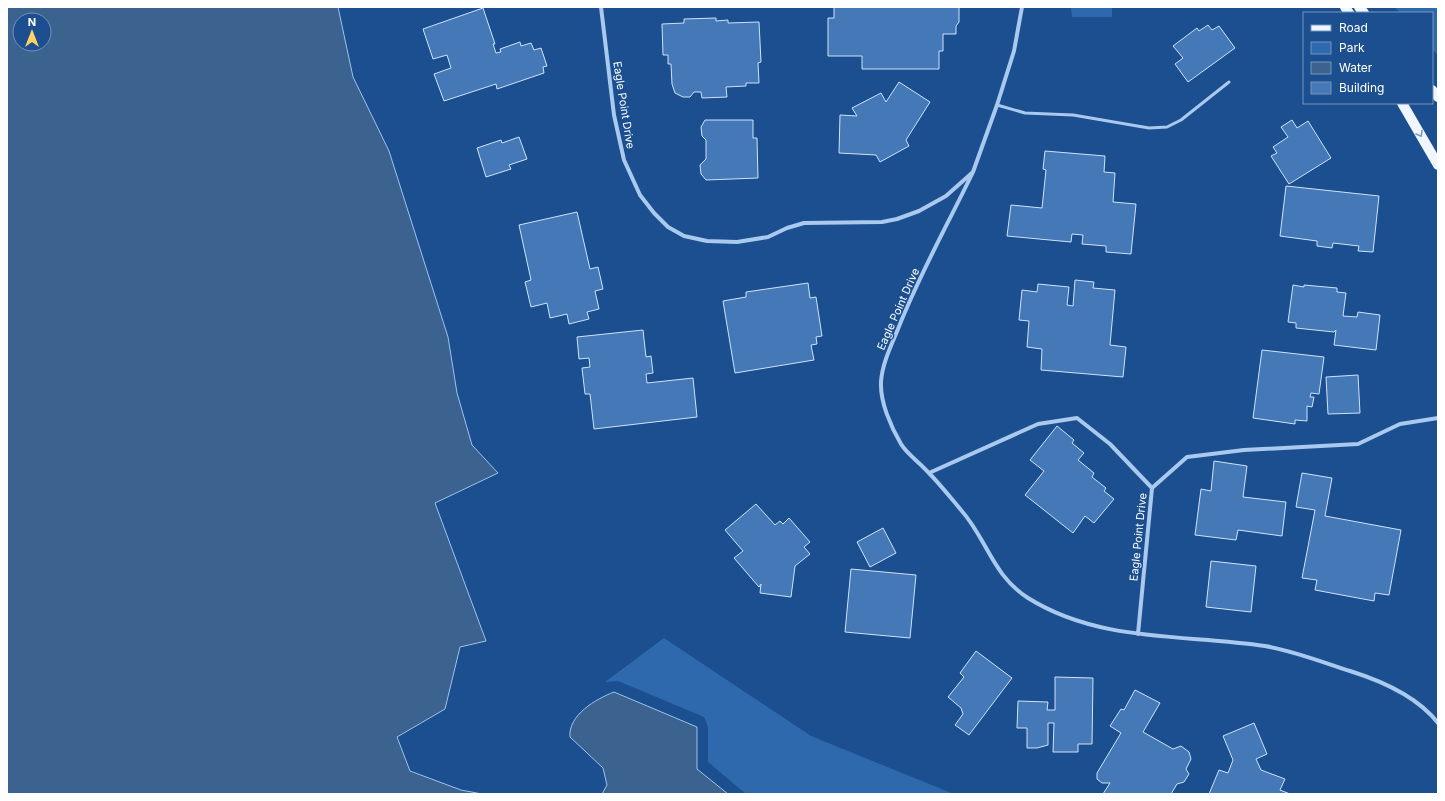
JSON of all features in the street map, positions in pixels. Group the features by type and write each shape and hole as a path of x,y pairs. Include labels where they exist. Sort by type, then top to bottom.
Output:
{"main road":[{"path":"1403,104 1438,165"}],"street":[{"name":"Eagle Point Drive","path":"601,7 614,115 624,160 640,195 654,213 668,227 684,236 707,241 737,242 768,237 787,228 804,224 882,222 897,219 920,211 946,196 973,172"},
{"name":"Eagle Point Drive","path":"1022,7 1014,51 997,105 973,172 906,308 886,358 881,381 886,411 902,445 929,473 966,516 994,564 1012,586 1051,611 1080,622 1113,631 1283,649 1386,684 1410,698 1438,723"},
{"name":"Eagle Point Drive","path":"929,473 1038,424 1077,418 1110,444 1152,488 1138,634"},
{"path":"1152,488 1187,457 1244,450 1358,444 1400,424 1438,418"}],"lane":[{"path":"997,105 1025,113 1073,115 1149,128 1167,127 1181,120 1229,82"}],"green space":[{"path":"1071,7 1112,7 1112,17 1072,17"},
{"path":"1395,7 1438,7 1438,55 1433,50 1433,12 1399,12"},
{"path":"664,638 811,736 954,794 746,794 708,762 708,727 704,717 618,681 605,682"}],"water":[{"path":"7,7 338,7 353,77 389,151 448,337 457,393 472,445 498,473 435,503 486,641 460,647 445,709 397,737 410,771 461,790 482,794 7,794"},
{"path":"614,692 697,727 697,769 728,794 602,794 607,785 603,768 570,737 571,729 578,715 599,699"}],"building":[{"path":"834,7 959,7 959,22 956,26 956,34 943,34 943,51 939,51 939,69 862,69 862,56 828,56 828,18 834,18"},
{"path":"483,8 495,44 493,44 496,53 501,52 500,49 520,42 521,46 531,43 534,50 541,48 547,66 543,67 544,73 497,89 496,84 444,101 434,74 451,68 447,55 433,59 423,29"},
{"path":"716,18 716,21 728,20 728,23 759,22 761,62 758,63 759,83 746,83 746,86 726,87 727,97 702,98 701,92 694,92 690,97 683,97 675,93 672,84 671,64 668,64 668,55 663,55 662,24 684,23 684,19"},
{"path":"1208,25 1212,30 1219,26 1235,48 1188,82 1175,64 1183,58 1173,46 1197,28 1199,31"},
{"path":"899,82 930,102 906,140 909,146 880,162 876,155 839,153 840,115 857,116 852,108 881,93 886,102"},
{"path":"705,120 753,120 753,138 757,138 758,178 706,180 701,174 700,165 706,159 706,140 702,136 701,127"},
{"path":"1292,120 1297,128 1308,121 1331,158 1289,184 1271,156 1277,153 1273,147 1288,137 1281,127"},
{"path":"519,137 527,159 509,165 511,169 486,177 477,148 501,140 502,143"},
{"path":"1045,151 1105,156 1104,172 1115,173 1113,202 1136,204 1131,254 1106,252 1106,246 1082,244 1083,235 1072,234 1071,242 1007,236 1011,205 1042,208 1046,170 1043,169"},
{"path":"1286,186 1379,196 1373,252 1358,251 1359,246 1333,243 1332,248 1317,246 1317,241 1280,236"},
{"path":"577,212 590,269 598,267 603,289 595,291 599,309 587,312 589,319 569,324 567,314 550,318 547,303 531,307 525,282 531,280 519,225"},
{"path":"1075,280 1094,282 1093,288 1115,290 1110,345 1126,347 1123,377 1041,370 1042,349 1027,347 1029,321 1019,320 1022,290 1037,292 1038,284 1069,287 1067,305 1073,306"},
{"path":"808,283 810,298 816,297 822,336 816,337 817,344 811,345 814,360 735,373 723,301 746,297 746,292"},
{"path":"1293,285 1304,287 1304,285 1337,288 1337,292 1346,293 1343,316 1357,317 1358,312 1380,315 1376,350 1334,345 1336,330 1334,332 1296,328 1296,323 1288,322"},
{"path":"643,330 646,357 651,356 653,373 646,374 647,383 693,378 697,417 594,429 590,394 585,394 582,368 590,367 589,358 579,359 577,337"},
{"path":"1262,350 1324,357 1319,394 1311,393 1310,397 1314,397 1312,407 1307,406 1307,421 1295,420 1295,424 1253,418"},
{"path":"1358,375 1360,413 1328,414 1326,377"},
{"path":"1057,426 1074,440 1072,443 1084,453 1078,460 1094,473 1092,477 1106,488 1104,491 1114,499 1094,523 1085,516 1073,533 1025,495 1044,471 1030,460"},
{"path":"1214,461 1247,466 1243,497 1286,502 1282,536 1238,530 1236,540 1195,535 1201,489 1211,491"},
{"path":"1302,473 1332,478 1325,516 1401,530 1389,595 1375,593 1374,601 1315,590 1317,580 1302,578 1315,510 1296,507"},
{"path":"756,504 775,525 780,521 783,524 789,518 810,542 804,547 810,554 795,566 791,597 760,593 761,584 759,587 734,558 743,551 725,530"},
{"path":"883,528 896,553 870,567 857,542"},
{"path":"1211,561 1256,566 1251,612 1206,607"},
{"path":"851,569 916,575 910,638 845,632"},
{"path":"976,651 1012,678 969,735 955,725 963,714 961,708 948,697 964,677 960,673"},
{"path":"1055,677 1093,678 1092,744 1078,744 1078,752 1053,752 1054,723 1048,723 1048,745 1037,748 1027,748 1027,728 1017,728 1018,701 1048,702 1047,710 1055,710"},
{"path":"1135,690 1160,703 1143,732 1173,749 1181,746 1189,752 1191,759 1186,769 1189,774 1184,782 1177,784 1171,794 1103,794 1110,783 1102,783 1097,779 1097,773 1121,733 1110,726 1121,709 1124,710"},
{"path":"1254,723 1267,754 1256,759 1261,770 1285,779 1280,790 1290,794 1209,794 1219,770 1228,773 1233,760 1223,736"}]}
